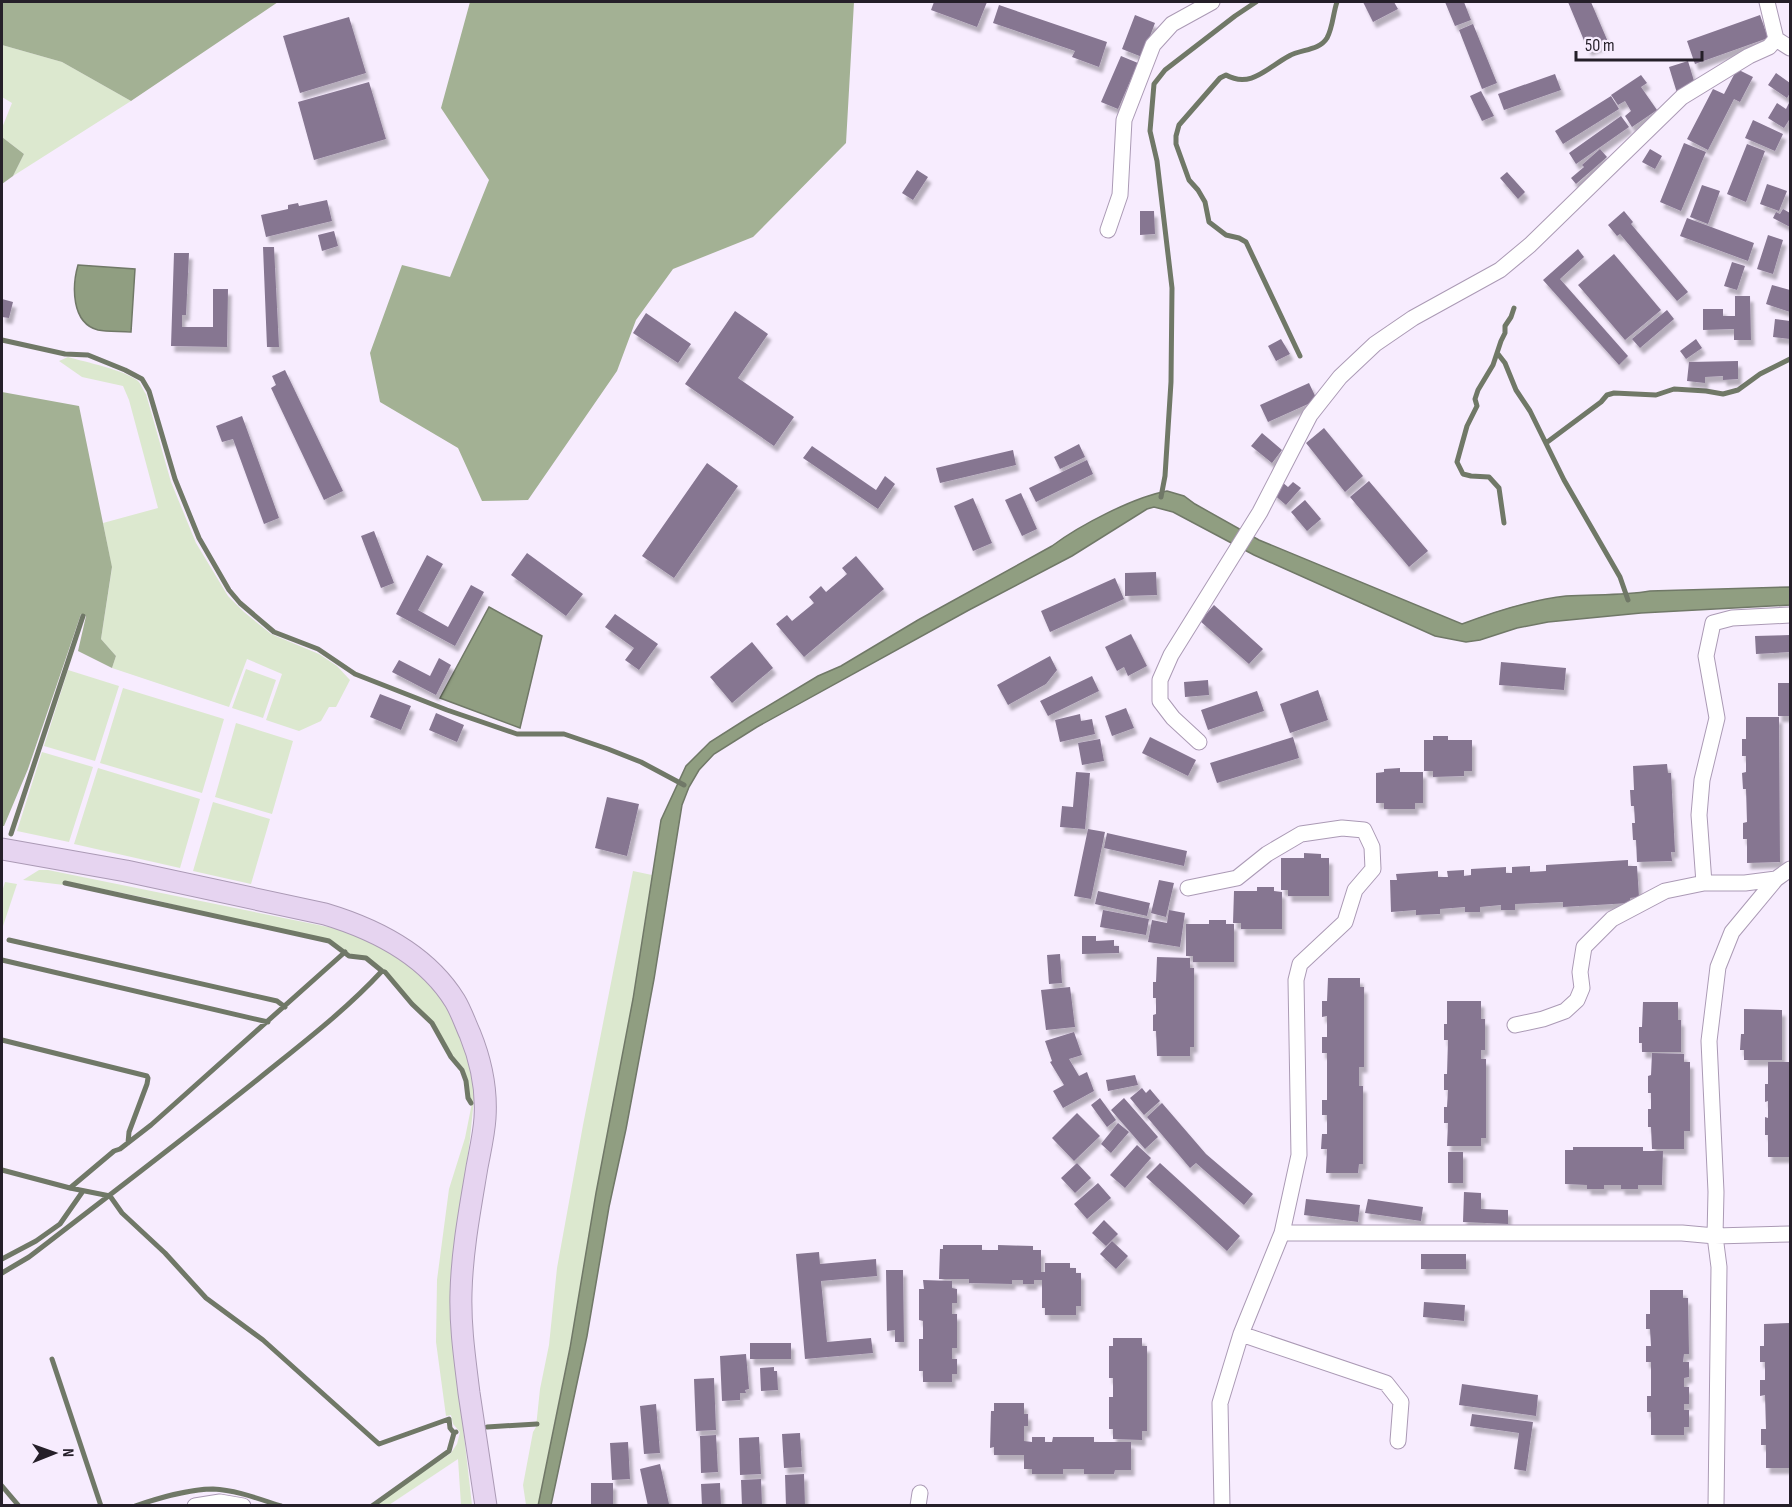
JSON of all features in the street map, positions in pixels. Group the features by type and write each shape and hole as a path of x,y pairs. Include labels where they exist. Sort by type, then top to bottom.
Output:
{"street":[{"path":"1108,230 1120,195 1124,120 1153,45 1172,24 1212,2"},
{"path":"1767,2 1776,39 1791,48"},
{"path":"1198,742 1173,718 1160,701 1160,680 1171,655 1260,512 1310,415 1340,377 1376,344 1413,318 1500,270 1530,245 1682,97 1749,56 1769,47 1776,39"},
{"path":"1704,883 1699,815 1702,780 1717,718 1706,656 1713,623 1732,618 1791,615"},
{"path":"1188,888 1237,878 1267,854 1301,834 1342,828 1364,830 1372,847 1373,869 1356,890 1345,922 1300,964 1296,980 1299,1155 1282,1233 1241,1334 1220,1403 1220,1503"},
{"path":"2,849 126,871 349,921 385,937 412,955 435,976 454,1000 477,1051 484,1076 486,1098 485,1121 465,1238 461,1322 486,1506"},
{"path":"1716,1506 1719,1267 1715,1236 1716,1192 1709,1041 1718,967 1732,932 1776,879 1791,869"},
{"path":"1515,1025 1565,1011 1577,1000 1582,988 1580,972 1584,947 1612,920 1665,891 1704,883 1745,883 1776,879"},
{"path":"1282,1233 1682,1233 1715,1236 1791,1234"},
{"path":"1241,1334 1386,1383 1401,1402 1398,1441"},
{"path":"195,1506 220,1502 243,1506"}],"shaded area":[{"path":"2,2 278,2 131,101 62,62 2,45"},
{"path":"470,2 854,2 846,143 753,237 673,269 636,320 617,371 528,500 482,501 458,448 380,402 370,353 402,265 450,277 489,180 441,108"},
{"path":"2,45 62,62 131,101 13,176 24,154 2,137 2,128 12,103 2,97"},
{"path":"2,137 24,154 13,176 2,184"},
{"path":"78,265 135,269 131,332 98,330 83,320 78,312 75,293"},
{"path":"68,357 115,370 138,381 146,394 171,482 196,543 228,596 271,634 319,654 337,666 350,680 336,707 329,707 321,721 299,731 266,720 282,674 247,659 229,707 112,668 116,656 101,639 112,568 103,523 158,508 129,400 123,386 82,377 59,361"},
{"path":"2,392 79,406 112,567 101,639 116,656 112,668 78,651 86,616 81,614 28,769 4,826 2,826"},
{"path":"1167,491 1184,496 1259,540 1462,624 1539,600 1576,595 1790,587 1790,605 1641,613 1548,622 1466,642 1435,636 1254,555 1173,512 1154,507 1147,509 1072,556 757,727 714,754 699,770 682,805 654,979 609,1207 587,1336 551,1505 538,1506 570,1348 596,1193 633,999 661,820 686,766 710,742 818,676 841,666 1092,521 1139,499"},
{"path":"489,607 542,636 520,728 440,698"},
{"path":"246,669 276,680 263,718 232,708"},
{"path":"68,670 119,686 95,761 44,746"},
{"path":"123,688 224,719 202,793 100,763"},
{"path":"236,723 293,741 272,814 215,797"},
{"path":"42,752 93,767 69,842 17,831"},
{"path":"98,768 200,799 180,868 74,844"},
{"path":"213,802 270,819 251,884 193,871"},
{"path":"39,870 338,929 371,940 395,952 433,988 445,1005 466,1048 475,1088 450,1287 450,1314 472,1505 461,1505 458,1459 389,1505 375,1505 451,1453 457,1444 460,1432 453,1424 451,1415 446,1416 436,1342 437,1280 449,1189 465,1138 472,1103 463,1069 433,1023 412,1003 386,972 367,957 351,955 330,940 65,881 64,885 23,880"},
{"path":"633,871 652,875 633,999 596,1193 579,1301 538,1505 526,1505 523,1485 533,1432 536,1427 540,1389 549,1345 557,1268"},
{"path":"5,882 17,884 2,929 2,892"}],"building":[{"path":"934,2 987,2 977,27 931,10"},
{"path":"1363,2 1394,2 1398,9 1373,22"},
{"path":"1445,2 1464,2 1471,20 1455,26"},
{"path":"1568,2 1591,2 1608,42 1588,50"},
{"path":"999,5 1107,42 1099,67 1072,57 1075,51 993,23"},
{"path":"1135,15 1155,23 1142,57 1122,49"},
{"path":"1760,15 1768,38 1695,64 1687,41"},
{"path":"349,17 366,73 300,93 283,36"},
{"path":"1473,24 1497,83 1482,89 1459,30"},
{"path":"1121,56 1138,63 1118,109 1101,102"},
{"path":"1688,61 1694,81 1677,93 1669,67"},
{"path":"1737,69 1753,77 1740,102 1734,99 1708,150 1687,139 1713,89 1724,94"},
{"path":"1776,73 1790,83 1790,93 1787,98 1768,85"},
{"path":"1555,74 1561,90 1504,110 1498,94"},
{"path":"1641,75 1647,83 1641,87 1657,110 1632,127 1625,116 1631,111 1625,101 1618,105 1611,95"},
{"path":"369,82 386,139 314,160 298,102"},
{"path":"1481,91 1494,116 1482,121 1470,96"},
{"path":"1611,96 1619,109 1563,144 1555,131"},
{"path":"1790,101 1790,121 1784,128 1768,118 1777,103 1786,109"},
{"path":"1621,116 1629,127 1576,164 1569,153"},
{"path":"1753,120 1783,134 1775,151 1745,138"},
{"path":"1684,143 1706,152 1681,211 1660,202"},
{"path":"1747,144 1765,151 1746,202 1727,194"},
{"path":"1600,149 1607,157 1576,184 1571,178"},
{"path":"1650,149 1662,156 1655,169 1642,162"},
{"path":"917,170 928,177 913,200 902,193"},
{"path":"1507,172 1525,192 1518,199 1500,178"},
{"path":"1767,184 1787,191 1779,211 1760,204"},
{"path":"1702,185 1720,191 1708,224 1690,217"},
{"path":"327,200 332,221 266,237 261,215 288,209 288,205 298,203 299,206"},
{"path":"1783,209 1790,213 1790,227 1773,218 1776,212 1780,214"},
{"path":"1140,211 1154,211 1155,234 1140,235"},
{"path":"1624,211 1633,222 1631,224 1688,292 1677,301 1620,234 1617,236 1608,225"},
{"path":"1687,218 1754,243 1748,261 1680,236"},
{"path":"334,231 338,246 322,251 318,235"},
{"path":"1768,235 1783,240 1773,274 1757,269"},
{"path":"263,247 274,247 279,347 267,347"},
{"path":"1578,249 1584,257 1560,279 1628,356 1619,365 1543,280"},
{"path":"174,253 189,253 186,315 182,315 182,327 213,327 213,289 228,289 227,347 171,346"},
{"path":"1614,254 1661,310 1625,340 1578,285"},
{"path":"1732,262 1745,266 1737,290 1724,286"},
{"path":"1772,285 1790,290 1790,312 1766,304"},
{"path":"1735,296 1750,296 1751,340 1734,340 1734,329 1703,330 1703,309 1723,309 1723,316 1735,316"},
{"path":"2,299 13,302 9,318 2,317"},
{"path":"1667,310 1674,319 1640,348 1632,339"},
{"path":"735,311 768,334 738,378 794,417 774,446 685,384"},
{"path":"646,313 691,344 678,363 633,333"},
{"path":"1775,319 1790,321 1790,339 1773,337"},
{"path":"1281,339 1290,354 1276,361 1268,346"},
{"path":"1696,339 1702,348 1686,359 1680,351"},
{"path":"1738,361 1738,379 1723,380 1723,376 1705,377 1705,383 1687,381 1689,362"},
{"path":"285,370 343,491 324,500 271,388 276,385 272,376"},
{"path":"1309,383 1317,400 1268,422 1260,405"},
{"path":"242,416 279,518 264,524 233,439 222,442 216,426"},
{"path":"1324,428 1363,476 1345,492 1306,443"},
{"path":"1262,433 1282,450 1272,463 1251,446"},
{"path":"1079,444 1085,457 1060,469 1054,457"},
{"path":"812,446 876,490 885,476 895,484 878,509 803,458"},
{"path":"1013,450 1016,465 940,483 936,468"},
{"path":"1087,460 1093,474 1036,502 1029,488"},
{"path":"707,463 738,486 674,578 642,556"},
{"path":"1369,481 1428,551 1409,567 1350,497"},
{"path":"1282,482 1288,487 1293,482 1301,488 1286,505 1272,493"},
{"path":"1021,493 1037,529 1022,536 1005,500"},
{"path":"973,498 992,543 973,551 954,506"},
{"path":"1305,500 1321,519 1307,531 1291,512"},
{"path":"374,531 394,583 381,588 361,536"},
{"path":"527,553 583,594 566,616 511,575"},
{"path":"427,555 443,564 418,610 448,627 471,585 484,592 455,646 396,614"},
{"path":"856,556 884,589 804,657 776,624 787,615 792,621 814,603 809,597 821,586 826,592 847,574 842,568"},
{"path":"1156,572 1157,595 1125,596 1125,573"},
{"path":"1115,578 1124,599 1050,632 1041,611"},
{"path":"1214,605 1263,649 1249,664 1200,621"},
{"path":"615,614 658,644 639,670 625,660 634,648 605,627"},
{"path":"1131,634 1147,666 1128,676 1124,667 1117,671 1105,647"},
{"path":"1790,635 1790,652 1756,654 1755,636"},
{"path":"752,642 773,668 732,703 710,677"},
{"path":"1050,656 1057,670 1046,684 1008,705 997,685"},
{"path":"439,658 451,665 436,695 392,672 399,660 430,676"},
{"path":"1501,662 1566,668 1564,690 1499,685"},
{"path":"1092,676 1099,691 1048,716 1040,701"},
{"path":"1208,680 1209,695 1185,697 1184,682"},
{"path":"1778,683 1790,683 1790,716 1778,716"},
{"path":"1318,690 1328,720 1290,733 1280,704"},
{"path":"1257,691 1264,711 1208,730 1201,710"},
{"path":"380,694 411,706 401,730 370,717"},
{"path":"1126,708 1134,728 1112,736 1105,716"},
{"path":"436,713 464,725 457,742 429,730"},
{"path":"1080,714 1081,721 1092,719 1095,734 1060,742 1055,720"},
{"path":"1746,717 1779,717 1780,862 1747,863 1747,839 1743,839 1743,823 1747,822 1746,789 1743,789 1742,773 1746,772 1746,756 1742,756 1742,739 1746,739"},
{"path":"1433,736 1448,736 1448,740 1472,740 1472,771 1464,771 1464,776 1433,777 1433,771 1424,771 1424,740 1433,740"},
{"path":"1150,737 1196,760 1188,776 1142,753"},
{"path":"1293,737 1299,758 1217,783 1210,763"},
{"path":"1100,739 1104,761 1082,765 1078,743"},
{"path":"1667,764 1668,773 1671,773 1675,852 1671,852 1672,861 1637,862 1636,840 1633,840 1632,823 1635,823 1634,806 1631,806 1630,790 1634,790 1633,766"},
{"path":"1400,768 1400,772 1423,772 1423,803 1415,803 1415,809 1384,809 1384,803 1376,803 1376,773 1384,772 1384,769"},
{"path":"1076,772 1090,773 1085,829 1060,827 1062,806 1073,807"},
{"path":"607,797 639,804 627,856 595,848"},
{"path":"1088,829 1105,832 1091,899 1074,896"},
{"path":"1107,833 1187,851 1184,866 1104,848"},
{"path":"1304,853 1321,854 1321,858 1329,858 1329,896 1288,896 1288,890 1281,890 1281,858 1304,858"},
{"path":"1628,860 1628,866 1637,866 1639,897 1630,898 1630,903 1563,907 1563,902 1515,904 1515,910 1501,910 1501,905 1480,907 1480,912 1465,912 1465,907 1440,909 1440,914 1416,915 1416,910 1391,912 1390,880 1397,880 1396,874 1438,871 1438,877 1448,877 1447,871 1464,870 1464,876 1471,875 1471,869 1506,867 1506,873 1512,873 1512,867 1530,866 1530,872 1546,871 1546,865"},
{"path":"1159,880 1174,883 1166,917 1151,913"},
{"path":"1257,887 1274,887 1274,891 1282,892 1282,929 1241,929 1241,923 1233,923 1234,891 1257,891"},
{"path":"1098,891 1150,903 1147,916 1095,904"},
{"path":"1103,910 1149,919 1146,935 1100,927"},
{"path":"1169,910 1185,913 1180,947 1148,942 1152,920 1167,923"},
{"path":"1209,920 1226,920 1226,924 1234,924 1234,962 1193,962 1193,956 1186,956 1186,924 1209,924"},
{"path":"1082,936 1096,936 1096,941 1114,940 1114,946 1119,946 1119,953 1082,954"},
{"path":"1060,954 1062,983 1049,984 1047,955"},
{"path":"1157,957 1190,958 1190,968 1194,968 1194,1047 1190,1047 1190,1056 1157,1056 1156,1031 1153,1031 1156,998 1153,998 1153,982 1156,982"},
{"path":"1328,978 1360,978 1360,987 1364,987 1364,1067 1359,1067 1359,1086 1363,1086 1363,1164 1359,1164 1358,1173 1326,1173 1327,1149 1321,1149 1322,1134 1327,1134 1327,1115 1322,1115 1322,1100 1327,1100 1327,1053 1322,1053 1322,1037 1327,1037 1327,1016 1322,1017 1322,1001 1327,1001"},
{"path":"1070,987 1075,1027 1046,1030 1041,990"},
{"path":"1447,1001 1481,1001 1481,1019 1485,1019 1485,1050 1481,1050 1481,1059 1486,1059 1486,1138 1481,1138 1481,1146 1447,1146 1448,1123 1444,1123 1444,1107 1447,1107 1448,1090 1444,1090 1444,1074 1447,1074 1448,1040 1444,1040 1444,1024 1447,1024"},
{"path":"1643,1002 1678,1002 1678,1020 1681,1020 1681,1052 1642,1052 1642,1043 1639,1043 1639,1027 1642,1027"},
{"path":"1744,1009 1782,1010 1782,1060 1744,1060 1744,1050 1740,1050 1741,1034 1744,1034"},
{"path":"1074,1032 1082,1055 1069,1059 1079,1076 1087,1072 1094,1091 1063,1108 1053,1091 1064,1085 1050,1062 1052,1061 1045,1041"},
{"path":"1652,1053 1684,1054 1684,1062 1690,1062 1690,1131 1684,1131 1684,1149 1652,1149 1651,1127 1648,1127 1651,1093 1648,1093 1648,1076 1651,1075"},
{"path":"1768,1062 1790,1062 1790,1157 1768,1157 1765,1117 1768,1118 1768,1101 1765,1102 1765,1084 1768,1084"},
{"path":"1135,1075 1138,1085 1108,1091 1106,1080"},
{"path":"1142,1088 1146,1093 1150,1089 1160,1101 1144,1115 1130,1098"},
{"path":"1100,1098 1116,1120 1107,1127 1091,1105"},
{"path":"1124,1098 1158,1137 1145,1149 1111,1110"},
{"path":"1162,1103 1206,1154 1253,1194 1244,1205 1196,1163 1190,1168 1147,1117"},
{"path":"1077,1113 1100,1136 1074,1161 1052,1138"},
{"path":"1118,1123 1129,1132 1111,1153 1101,1144"},
{"path":"1137,1145 1151,1158 1125,1188 1110,1175"},
{"path":"1573,1147 1643,1147 1643,1151 1663,1151 1662,1185 1638,1185 1638,1189 1621,1189 1621,1185 1604,1185 1604,1189 1587,1189 1587,1185 1565,1184 1565,1150 1573,1150"},
{"path":"1448,1152 1463,1152 1463,1183 1448,1183"},
{"path":"1077,1163 1091,1178 1075,1193 1061,1178"},
{"path":"1160,1163 1240,1236 1227,1251 1146,1177"},
{"path":"1098,1183 1111,1198 1087,1219 1074,1204"},
{"path":"1464,1192 1481,1193 1481,1209 1508,1210 1508,1224 1463,1222"},
{"path":"1306,1199 1360,1205 1358,1222 1304,1215"},
{"path":"1368,1199 1423,1207 1421,1221 1365,1213"},
{"path":"1104,1220 1118,1234 1106,1246 1092,1233"},
{"path":"1112,1241 1128,1256 1116,1269 1100,1254"},
{"path":"943,1245 982,1245 982,1250 998,1250 998,1245 1033,1246 1033,1250 1041,1250 1041,1272 1045,1272 1045,1263 1070,1263 1070,1268 1076,1268 1076,1273 1081,1273 1081,1306 1076,1306 1076,1315 1045,1315 1045,1308 1042,1308 1042,1280 1034,1280 1034,1284 1023,1284 1023,1280 1012,1280 1012,1284 969,1283 969,1279 939,1279 940,1249 943,1249"},
{"path":"819,1252 820,1264 876,1259 877,1276 821,1281 827,1342 871,1338 873,1353 805,1359 796,1254"},
{"path":"1421,1254 1466,1254 1466,1269 1421,1269"},
{"path":"886,1270 903,1270 904,1342 895,1342 895,1330 887,1331"},
{"path":"923,1280 952,1281 952,1288 957,1289 957,1303 952,1303 952,1314 957,1314 957,1348 952,1348 952,1359 957,1359 957,1374 952,1374 952,1382 923,1382 923,1371 919,1371 919,1339 923,1339 923,1321 919,1320 919,1289 924,1289"},
{"path":"1650,1290 1683,1290 1683,1298 1688,1298 1689,1354 1684,1354 1683,1362 1689,1362 1689,1377 1684,1378 1684,1387 1689,1387 1689,1404 1684,1404 1684,1410 1689,1410 1689,1427 1684,1427 1684,1435 1651,1435 1651,1412 1647,1412 1647,1396 1651,1396 1651,1362 1646,1362 1646,1346 1651,1346 1650,1329 1646,1329 1646,1314 1650,1314"},
{"path":"1424,1302 1465,1305 1464,1321 1423,1317"},
{"path":"1790,1323 1790,1468 1766,1468 1766,1445 1761,1445 1761,1429 1766,1429 1765,1395 1760,1396 1760,1380 1765,1380 1765,1362 1760,1362 1760,1346 1764,1346 1764,1324"},
{"path":"1113,1338 1142,1338 1142,1346 1147,1346 1147,1431 1142,1431 1142,1440 1113,1439 1113,1429 1109,1429 1109,1397 1113,1397 1113,1378 1109,1378 1109,1346 1113,1346"},
{"path":"750,1343 791,1343 791,1359 750,1359"},
{"path":"746,1354 749,1389 745,1390 746,1393 740,1393 740,1400 722,1401 720,1356"},
{"path":"774,1367 774,1371 777,1371 778,1390 761,1391 760,1368"},
{"path":"714,1378 716,1430 696,1431 694,1379"},
{"path":"1462,1384 1538,1395 1536,1416 1459,1405"},
{"path":"994,1403 1024,1403 1024,1414 1028,1414 1028,1426 1024,1426 1024,1441 1032,1442 1032,1437 1045,1437 1045,1442 1052,1442 1053,1437 1094,1437 1094,1442 1131,1442 1131,1470 1115,1470 1114,1474 1084,1474 1084,1469 1063,1469 1063,1474 1032,1474 1032,1469 1024,1469 1024,1455 994,1455 994,1447 990,1448 991,1411 994,1411"},
{"path":"656,1404 660,1453 644,1454 640,1406"},
{"path":"1472,1414 1533,1422 1526,1471 1514,1469 1519,1433 1470,1426"},
{"path":"800,1433 802,1467 784,1468 782,1434"},
{"path":"716,1435 718,1472 701,1473 700,1436"},
{"path":"759,1437 761,1474 740,1475 739,1438"},
{"path":"628,1442 630,1479 612,1480 610,1443"},
{"path":"660,1464 669,1504 648,1506 640,1469"},
{"path":"804,1474 805,1506 786,1506 785,1475"},
{"path":"761,1479 762,1506 742,1506 741,1480"},
{"path":"591,1483 613,1483 613,1506 591,1506"},
{"path":"720,1483 721,1506 702,1506 701,1484"}],"waterway":[{"path":"1161,497 1165,476 1171,382 1172,288 1157,161 1150,131 1154,84 1165,70 1256,2"},
{"path":"1300,356 1246,242 1226,235 1209,222 1205,202 1189,180 1176,144 1176,136 1179,125 1220,78 1226,75 1235,79 1251,78 1289,56 1315,48 1324,42 1331,29 1337,2"},
{"path":"1504,523 1499,488 1489,477 1463,474 1457,462 1467,426 1477,406 1475,399 1478,390 1493,365 1505,333 1505,326 1514,308"},
{"path":"2,340 65,354 88,355 142,379 149,391 175,479 199,538 229,590 240,603 274,632 318,649 355,674 447,710 517,734 564,734 641,762 684,785"},
{"path":"1498,354 1505,363 1516,390 1530,411 1564,480 1620,577 1628,600"},
{"path":"1546,443 1607,395 1614,393 1656,395 1674,389 1723,394 1738,390 1760,374 1790,359"},
{"path":"11,834 83,616"},
{"path":"65,883 329,941 349,956 366,958 385,972 412,1004 432,1023 451,1057 462,1070 471,1103"},
{"path":"9,940 277,1001 285,1007"},
{"path":"70,1188 114,1151 120,1149 151,1125 345,952"},
{"path":"2,960 268,1022"},
{"path":"2,1273 29,1257 229,1102 337,1014 382,971"},
{"path":"2,1040 147,1076 147,1084 129,1132 128,1143"},
{"path":"2,1170 110,1196 122,1213 165,1253 206,1298 263,1340 379,1444 449,1419 450,1428 454,1433"},
{"path":"2,1259 36,1241 60,1224 83,1191"},
{"path":"52,1359 101,1506"},
{"path":"487,1427 537,1424"},
{"path":"372,1506 449,1451 456,1432"},
{"path":"2,1486 19,1506"},
{"path":"135,1506 203,1489 239,1493 281,1506"}]}
